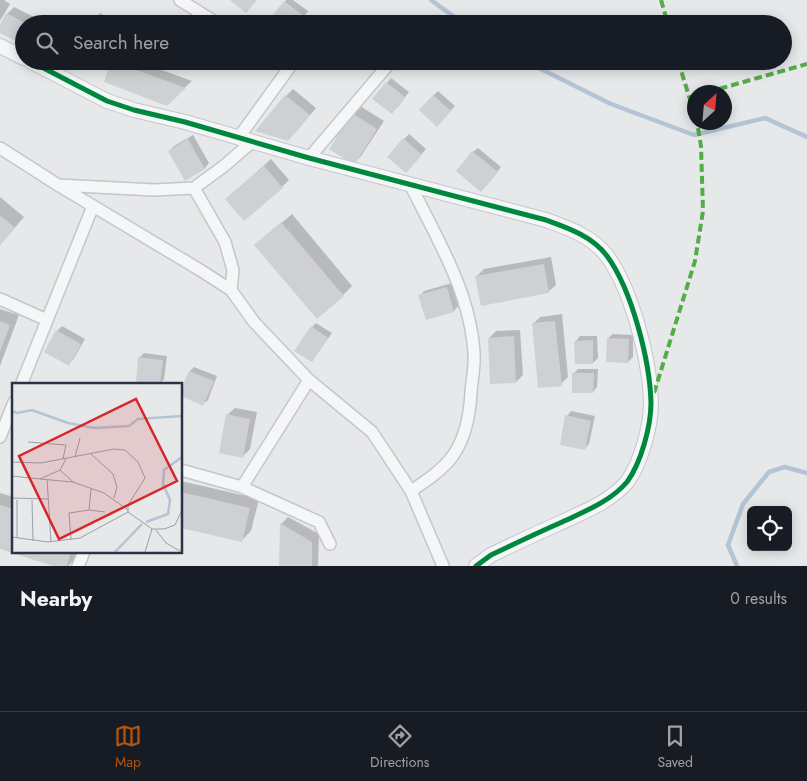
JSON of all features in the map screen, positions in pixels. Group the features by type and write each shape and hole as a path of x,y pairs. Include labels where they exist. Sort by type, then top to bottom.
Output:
{"street":[{"path":"180,0 204,15"},
{"path":"0,46 15,54"},
{"path":"48,70 107,100 134,110 546,220 574,230 592,240 607,256 628,297 645,355 651,404 639,461 627,481 615,494 597,505 491,555 476,566"},
{"path":"239,137 288,70"},
{"path":"309,158 384,70"},
{"path":"58,185 154,190 194,188 253,141"},
{"path":"0,148 231,290 254,322 309,380 372,432 411,491 443,566"},
{"path":"410,184 455,278 467,312 474,354 470,404 463,436 452,456 437,472 411,491"},
{"path":"194,188 225,242 233,270 231,290"},
{"path":"22,383 93,206"},
{"path":"0,298 47,320"},
{"path":"242,487 309,380"},
{"path":"0,436 12,407"},
{"path":"182,470 242,487 319,522 330,544"},
{"path":"78,566 83,554"}],"building":[{"path":"230,0 257,0 246,13"},
{"path":"284,1 303,15 273,15"},
{"path":"6,13 15,18 15,40 0,33 0,25"},
{"path":"108,70 136,70 186,88 167,106 104,82"},
{"path":"386,82 405,97 392,114 372,99"},
{"path":"285,95 310,115 288,141 255,131"},
{"path":"433,95 451,111 437,127 419,110"},
{"path":"352,113 377,129 354,165 329,149"},
{"path":"403,138 422,155 406,173 387,157"},
{"path":"188,139 205,169 185,181 168,151"},
{"path":"472,151 498,172 481,192 456,171"},
{"path":"264,166 283,188 244,221 225,199"},
{"path":"0,215 15,228 0,245"},
{"path":"281,222 344,296 317,319 254,245"},
{"path":"544,264 549,293 481,306 475,276"},
{"path":"447,287 454,312 426,320 418,295"},
{"path":"0,321 10,325 0,352"},
{"path":"555,321 562,386 538,388 532,323"},
{"path":"311,326 328,338 312,362 294,351"},
{"path":"56,330 81,344 69,366 44,352"},
{"path":"514,336 516,383 490,384 488,338"},
{"path":"607,338 629,339 628,363 606,362"},
{"path":"593,340 593,364 575,364 574,341"},
{"path":"138,357 163,360 160,383 136,382"},
{"path":"189,371 214,381 203,406 182,396 182,387"},
{"path":"572,373 594,373 593,393 572,393"},
{"path":"226,414 250,419 243,458 219,453"},
{"path":"565,415 591,421 585,450 560,445"},
{"path":"182,492 250,508 242,542 182,528"},
{"path":"0,505 12,508 12,553 0,549"},
{"path":"280,523 312,542 312,566 279,566"},
{"path":"16,554 70,554 67,566 53,566"}],"waterway":[{"path":"431,0 452,15"},
{"path":"543,70 611,104 694,135 765,118 807,137"},
{"path":"737,566 728,545 743,504 769,472 785,467 807,473"}],"marked path":[{"path":"661,0 665,15"},
{"path":"792,68 807,64"},
{"path":"681,70 687,90"},
{"path":"732,85 786,70"},
{"path":"654,393 695,261 703,211 701,146 698,130"}],"cycle path":[{"path":"47,70 107,101 134,110 185,122 309,158 546,220 587,238 601,249 616,270 632,306 647,367 651,412 641,455 627,482 613,495 587,510 491,555 476,566"}]}
